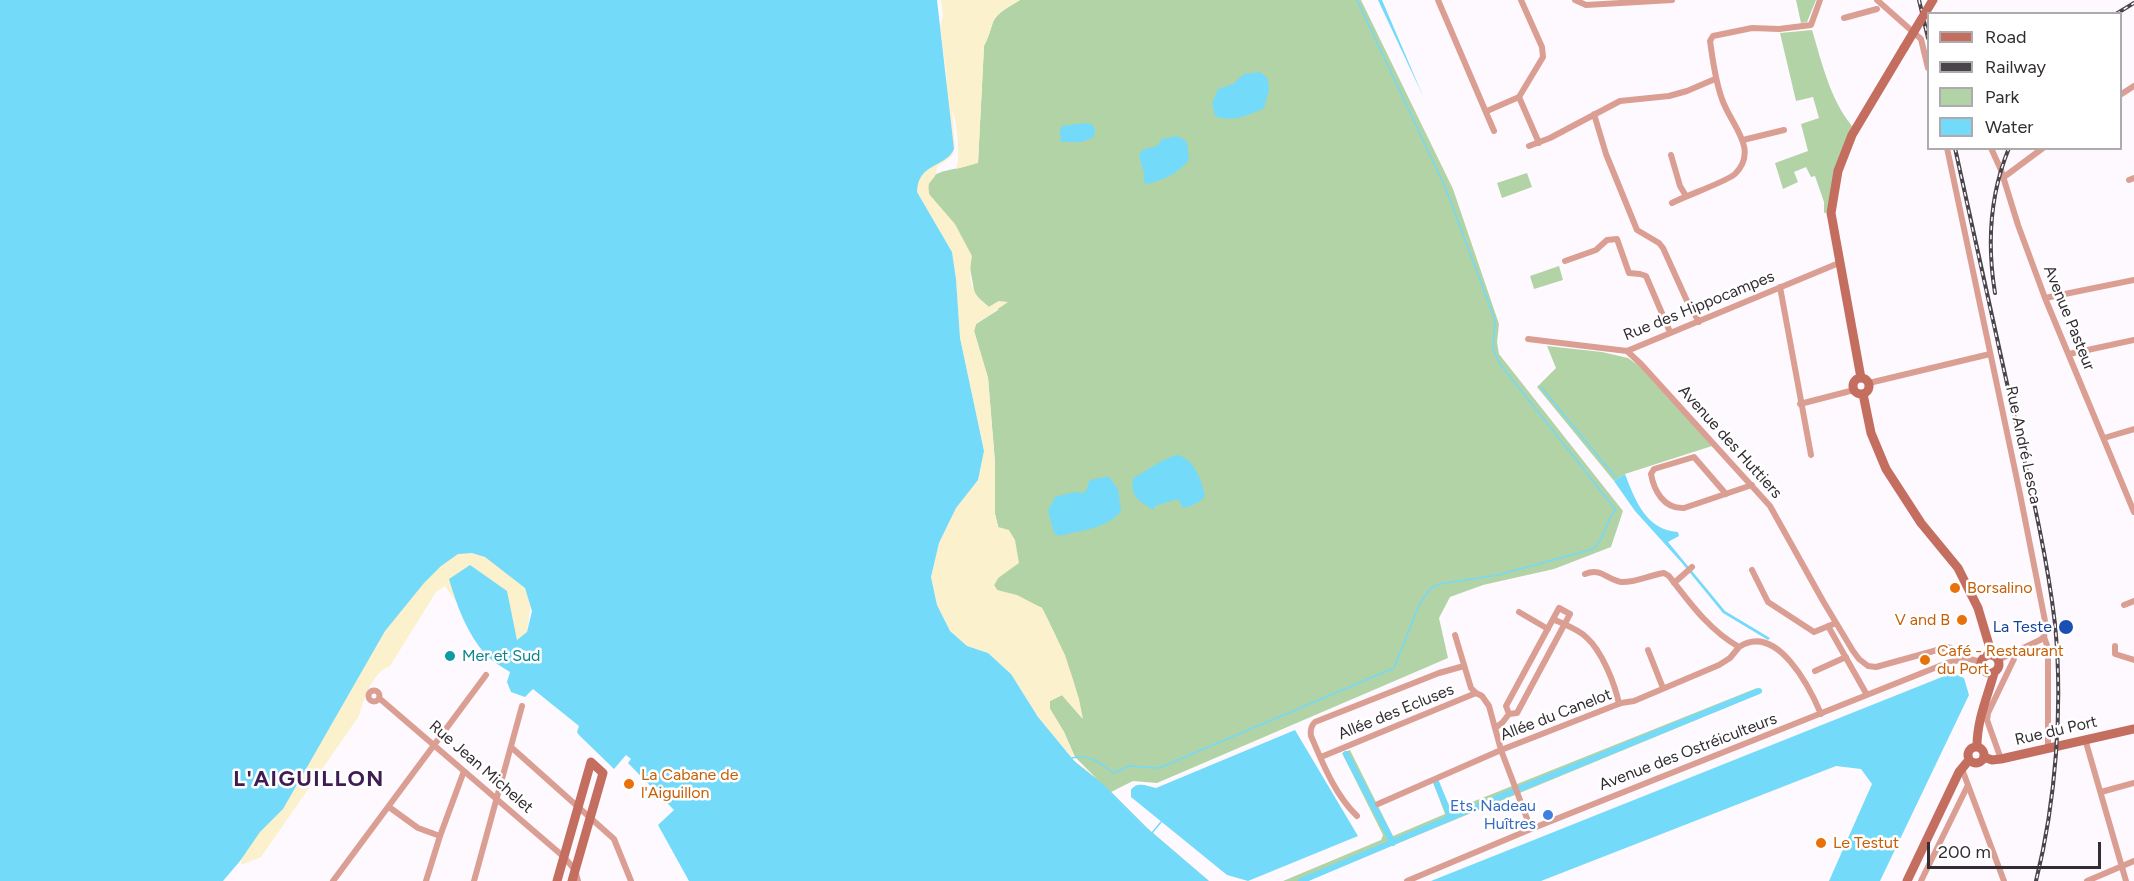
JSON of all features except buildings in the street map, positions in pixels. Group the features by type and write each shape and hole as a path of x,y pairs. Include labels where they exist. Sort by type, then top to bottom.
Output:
{"main road":[{"path":"1858,392 1869,389 1865,381 1839,263 1831,213 1838,171 1852,135 1933,0"},
{"path":"1865,381 1854,382 1870,433 1886,469 1921,523 1958,568 1978,608 1989,658 1998,668 1989,672"},
{"path":"1989,658 1981,667 1989,672"},
{"path":"1977,746 1980,717 1990,689 1989,672"},
{"name":"Rue du Port","path":"1984,757 1992,760 2001,759 2134,729"},
{"path":"1907,881 1962,769 1969,760 1968,752 1971,747 1977,746 1983,750 1984,757 1979,763 1969,760"},
{"path":"557,881 591,762 603,773 573,881"}],"street":[{"path":"1438,0 1494,131"},
{"path":"1487,111 1519,97 1543,57 1542,47 1521,0"},
{"path":"1575,0 1586,5 1672,0"},
{"path":"1672,203 1734,175 1744,159 1743,140 1723,103 1715,79 1710,41 1713,36 1752,28 1779,29 1811,26 1820,0"},
{"path":"1877,0 1921,39 1927,61"},
{"path":"1844,18 1876,9"},
{"path":"1529,146 1626,99 1669,96 1715,79"},
{"path":"1519,97 1539,142"},
{"path":"1594,114 1606,154 1637,230 1659,243 1663,248 1687,302 1699,322"},
{"path":"1743,140 1784,130"},
{"name":"Rue André Lesca","path":"1947,150 2046,626 2044,637 2048,648 2048,748"},
{"name":"Avenue Pasteur","path":"1993,150 2045,298 2134,512"},
{"path":"2004,177 2040,150"},
{"path":"1671,155 1680,186 1686,196"},
{"path":"1565,261 1596,250 1607,240 1617,239 1629,273 1646,276 1670,332"},
{"name":"Rue des Hippocampes","path":"1528,339 1627,351 1839,263"},
{"path":"2045,298 2134,280"},
{"path":"1780,287 1811,455"},
{"path":"2069,354 2134,340"},
{"name":"Avenue des Huttiers","path":"1627,351 1770,506 1859,659 1868,666 1876,667 1948,647 1960,651 1966,658"},
{"path":"1865,381 1990,354"},
{"path":"1800,404 1858,392"},
{"path":"2104,438 2134,429"},
{"path":"1726,494 1694,457 1654,469 1651,474 1653,486 1663,500 1673,507 1684,508 1726,494 1752,485"},
{"path":"1674,583 1692,567"},
{"path":"1752,570 1768,602 1814,632 1836,623"},
{"path":"1585,574 1598,571 1618,582 1664,573 1669,576 1705,621 1725,639 1739,647 1747,642 1757,641 1785,656 1804,679 1821,714"},
{"path":"2124,604 2134,601"},
{"path":"1495,728 1509,714 1517,713 1570,614 1564,610 1558,608 1506,706 1509,714"},
{"path":"1519,612 1548,629"},
{"path":"1553,619 1586,636 1606,665 1619,704"},
{"path":"1828,627 1867,695"},
{"path":"1455,635 1471,688 1476,693"},
{"path":"1966,658 1989,658 2013,651 2044,637"},
{"path":"2115,646 2115,654 2134,660"},
{"name":"Allée du Canelot","path":"1378,804 1501,750 1619,704 1634,701 1719,666 1731,658 1739,647"},
{"path":"1648,650 1663,688"},
{"path":"2001,759 1987,720 1988,713 2014,659 2013,651"},
{"path":"1815,671 1846,657"},
{"name":"Avenue des Ostréiculteurs","path":"1407,881 1531,829 1966,658"},
{"path":"1357,816 1334,786 1320,757 1310,731 1315,722 1439,673 1464,666"},
{"path":"333,881 486,675"},
{"name":"Allée des Ecluses","path":"1320,757 1476,693 1487,701 1513,786 1531,829"},
{"name":"Rue Jean Michelet","path":"380,698 497,798 576,870"},
{"path":"474,881 522,706"},
{"path":"2085,739 2126,881"},
{"path":"511,747 614,839 631,881"},
{"path":"1962,769 2004,881"},
{"path":"426,881 440,836 465,771"},
{"path":"2101,792 2134,783"},
{"path":"1921,881 1968,785"},
{"path":"389,807 418,828 440,836"},
{"path":"2087,881 2134,861"},
{"path":"576,870 578,881"}],"green space":[{"path":"1020,0 1361,0 1453,189 1499,324 1497,342 1499,354 1623,511 1611,547 1554,569 1483,585 1450,597 1439,618 1448,658 1157,783 1133,781 1111,792 1147,828 1209,881 823,752 1073,760 1097,779 1075,757 1050,709 1050,701 1062,695 1082,718 1067,662 1042,608 997,590 994,585 998,578 1009,569 995,514 995,463 988,378 974,331 976,324 998,310 999,301 989,307 975,295 970,268 929,194 928,187 932,177 936,174 978,162 984,46 995,18"},
{"path":"1796,0 1816,0 1807,22 1801,23"},
{"path":"1812,30 1832,92 1852,126 1837,168 1828,212 1824,213 1824,202 1815,176 1811,177 1806,167 1794,172 1798,182 1783,189 1775,163 1808,151 1801,124 1819,118 1813,97 1796,101 1780,33"},
{"path":"1527,173 1532,187 1502,198 1497,183"},
{"path":"1559,266 1563,280 1534,289 1530,276"},
{"path":"1547,346 1602,352 1628,358 1639,366 1712,446 1625,474 1614,481 1537,387 1556,368"},
{"path":"1757,688 1759,694 1307,881 1283,881 1381,840 1383,835 1342,753 1350,750 1393,836 1445,814 1433,782 1438,780 1449,809 1452,810"}],"sand":[{"path":"941,0 1020,0 995,18 984,46 978,163 956,169 958,140 952,110 955,147 952,156 937,167 935,176 928,185 929,194 955,224 972,256 970,271 974,291 989,307 999,301 1008,302 976,324 974,331 988,378 995,463 995,514 998,527 1009,530 1015,540 1019,563 998,578 994,585 997,590 1017,595 1042,608 1065,655 1083,719 1062,695 1050,701 1050,709 1064,732 1074,756 1072,758 1038,717 1011,674 988,653 967,646 950,631 937,605 931,577 939,543 956,508 978,480 984,451 960,338 952,252 917,192 917,184 947,80 940,26 943,16"},
{"path":"445,542 512,560 531,602 527,632 512,645 460,607 445,586 436,592 390,666 378,674 374,680 366,694 359,716 261,857 241,865 244,840 330,681"}],"water":[{"path":"0,0 937,0 954,149 945,160 922,175 917,192 952,252 960,338 984,451 978,480 956,508 939,543 931,577 937,605 950,631 967,646 988,653 1011,674 1038,717 1076,763 1104,785 1147,828 1209,881 689,881 658,825 674,810 628,763 631,759 626,755 614,769 579,735 577,732 579,726 533,689 525,697 511,692 507,682 510,672 489,658 473,638 459,609 449,579 470,565 507,591 517,640 527,632 532,611 525,588 485,557 472,553 458,554 441,566 385,631 283,809 260,832 223,881 0,881"},
{"path":"1378,0 1382,0 1423,96"},
{"path":"1260,72 1268,79 1269,90 1264,108 1227,119 1215,116 1212,103 1218,89 1233,84 1244,74"},
{"path":"1092,124 1095,130 1094,137 1082,142 1061,142 1062,126"},
{"path":"1178,136 1187,142 1189,160 1165,178 1144,183 1144,172 1139,157 1142,150 1157,146 1162,139"},
{"path":"1177,455 1193,465 1205,496 1198,502 1183,508 1178,499 1155,506 1153,510 1134,494 1133,478"},
{"path":"1625,474 1633,494 1650,520 1667,530 1678,532 1679,536 1668,542 1725,611 1770,638 1768,640 1723,613 1635,511 1614,481"},
{"path":"1109,477 1118,489 1121,511 1108,522 1093,528 1059,536 1054,533 1048,511 1055,497 1074,492 1085,493 1090,480"},
{"path":"1952,673 1964,678 1969,695 1880,881 1829,881 1872,784 1861,769 1836,766 1541,881 1431,881"},
{"path":"1295,730 1358,836 1248,881 1227,875 1131,797 1133,787 1142,785 1156,788"}],"waterway":[{"path":"1072,758 1089,758 1099,762 1113,773 1130,766 1159,768 1394,668 1419,605 1430,589 1439,584 1498,575 1593,549 1601,539 1609,519 1616,510 1500,364 1493,349 1495,320 1446,189 1357,0"},
{"path":"1541,387 1617,479"},
{"path":"1301,881 1759,691"},
{"path":"1346,754 1393,843"},
{"path":"1436,782 1451,818"},
{"path":"1152,833 1161,822"}],"railway":[{"path":"1919,0 1927,34"},
{"path":"2119,12 2134,3"},
{"path":"1955,150 2036,510 2055,624 2058,688 2056,753 2049,819 2036,881"},
{"path":"1995,293 1991,256 1992,219 1998,183 2008,150"}],"place":[{"name":"Borsalino","path":"1955,588"},
{"name":"V and B","path":"1962,620"},
{"name":"La Teste","path":"2066,627"},
{"name":"Mer et Sud","path":"450,656"},
{"name":"Café - Restaurant du Port","path":"1925,660"},
{"name":"La Cabane de l'Aiguillon","path":"629,784"},
{"name":"Ets. Nadeau Huîtres","path":"1548,815"},
{"name":"Le Testut","path":"1821,843"}],"district":[{"name":"L'AIGUILLON","path":"309,780"}]}
